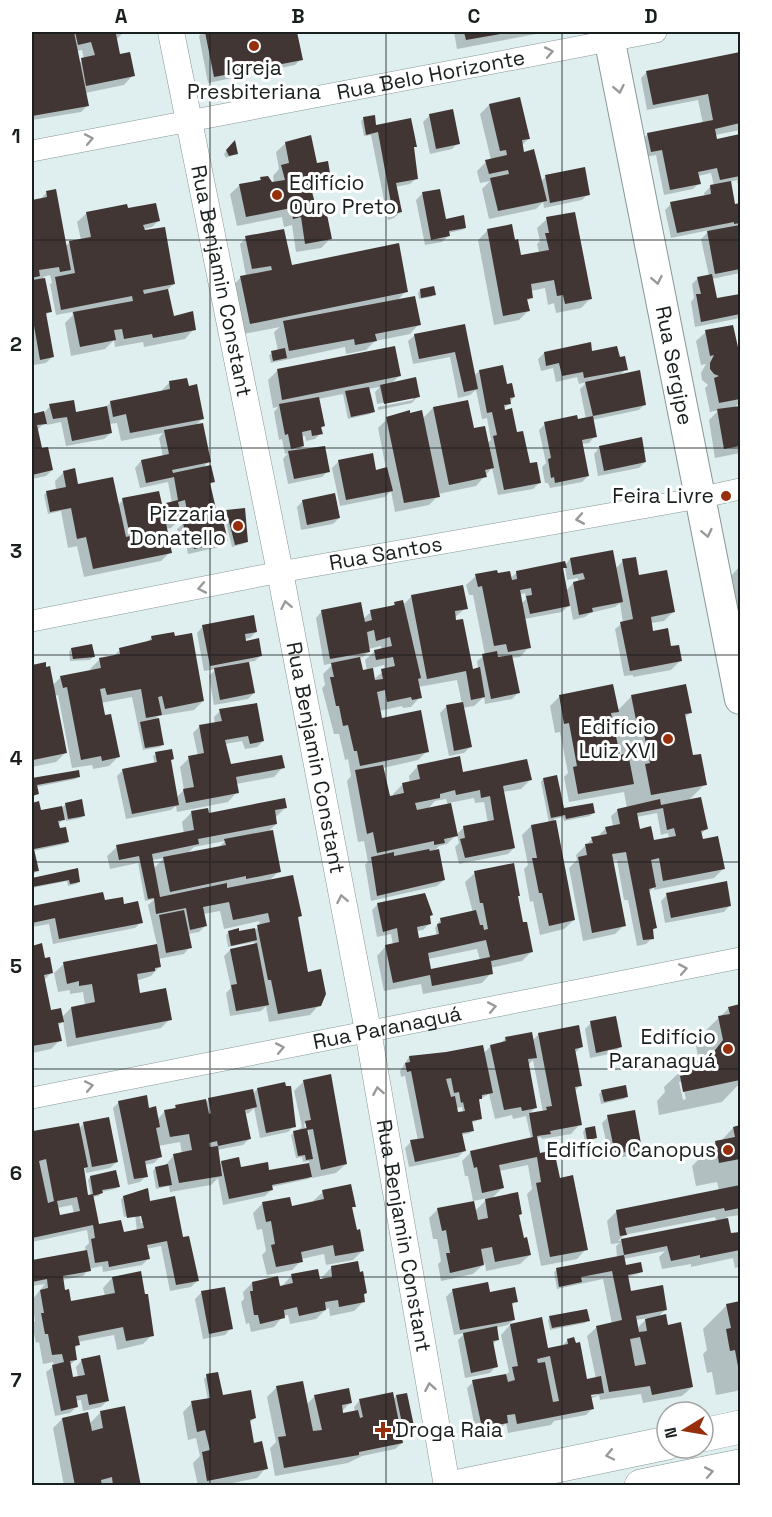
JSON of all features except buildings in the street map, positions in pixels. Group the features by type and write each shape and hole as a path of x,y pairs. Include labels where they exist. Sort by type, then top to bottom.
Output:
{"main road":[{"name":"Rua Sergipe","path":"608,36 741,699"},
{"path":"715,1432 741,1427"},
{"path":"460,1485 655,1445"},
{"path":"641,1485 676,1470 741,1466"}],"street":[{"name":"Rua Benjamin Constant","path":"171,32 280,572 368,1031 447,1485"},
{"name":"Rua Belo Horizonte","path":"32,151 608,36 656,32"},
{"name":"Rua Santos","path":"32,621 280,572 741,489"},
{"name":"Rua Paranaguá","path":"32,1098 741,958"}],"place":[{"name":"Igreja Presbiteriana","path":"254,46"},
{"name":"Edifício Ouro Preto","path":"277,195"},
{"name":"Feira Livre","path":"726,496"},
{"name":"Pizzaria Donatello","path":"238,526"},
{"name":"Edifício Luiz XVI","path":"668,739"},
{"name":"Edifício Paranaguá","path":"728,1049"},
{"name":"Edifício Canopus","path":"728,1150"},
{"name":"Droga Raia","path":"383,1430"}]}
